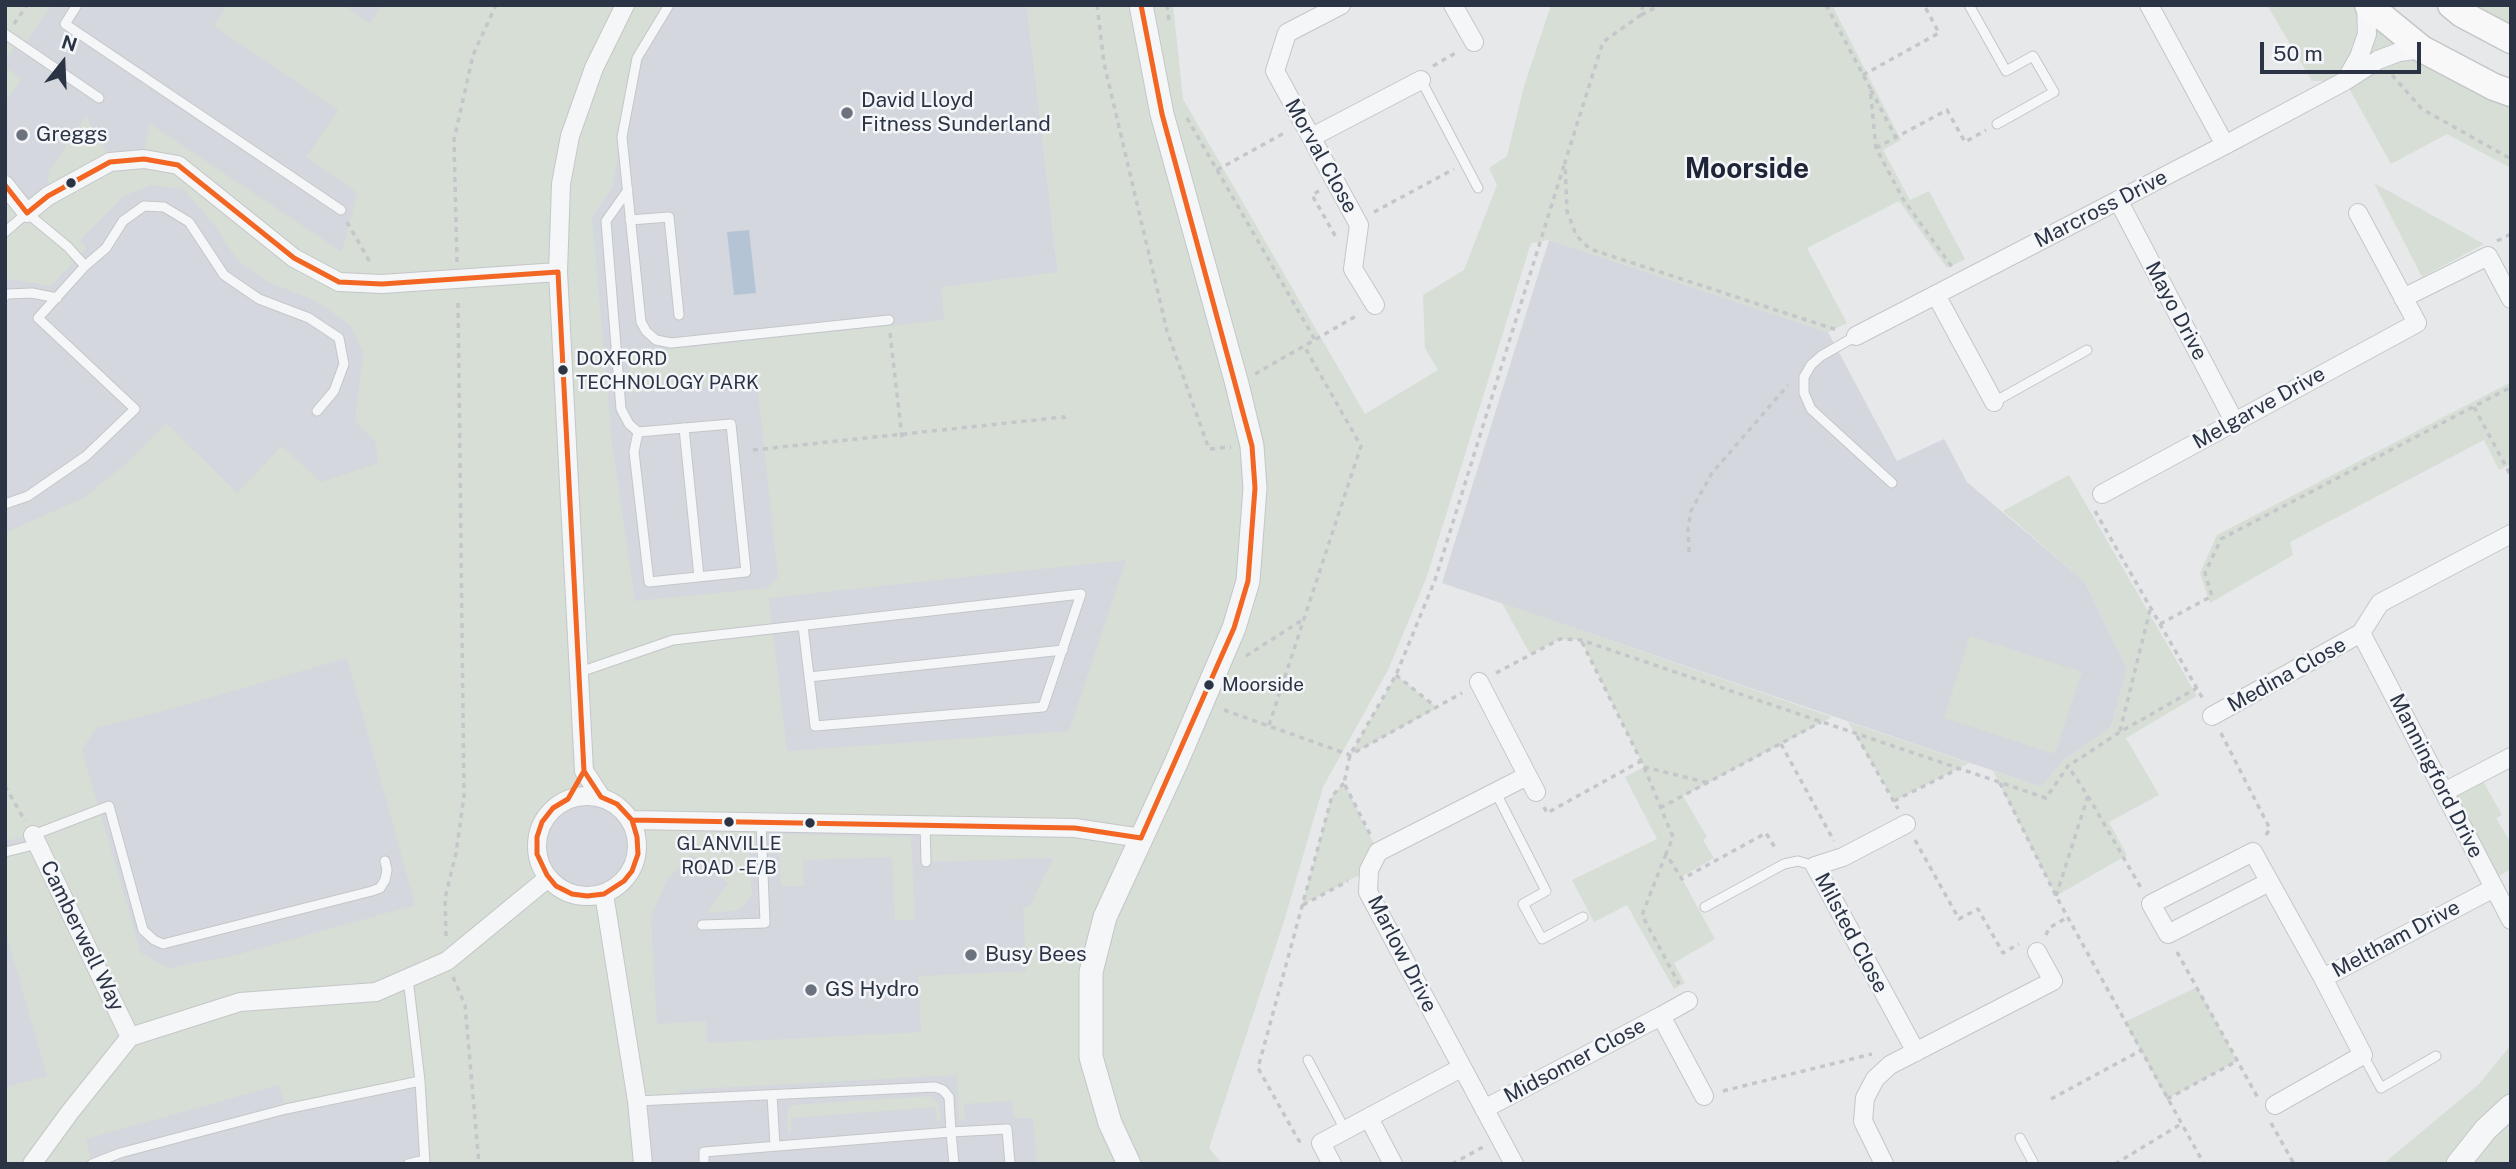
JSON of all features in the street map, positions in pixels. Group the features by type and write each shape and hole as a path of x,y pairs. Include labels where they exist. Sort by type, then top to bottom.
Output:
{"main road":[{"path":"2367,5 2422,49 2494,87 2511,93"},
{"path":"2452,5 2462,14 2511,40"}],"street":[{"path":"569,799 584,771 558,272 561,184 570,136 594,68 625,5"},
{"path":"1129,1164 1111,1123 1091,1057 1091,972 1105,917 1234,628 1248,581 1255,488 1252,446 1162,114 1141,5"},
{"name":"Morval Close","path":"1341,5 1309,12 1287,33 1275,71 1359,225 1353,269 1375,305"},
{"path":"1453,5 1474,43"},
{"path":"2149,5 2225,145"},
{"path":"2345,81 2359,57 2367,34 2367,5"},
{"name":"Marcross Drive","path":"1856,337 2225,145 2345,81 2378,60 2399,52 2422,49"},
{"path":"1308,130 1421,79"},
{"path":"5,185 27,213 48,196 110,162 144,159 178,165 294,258 340,282 382,284 558,272"},
{"name":"Mayo Drive","path":"2118,200 2234,421"},
{"path":"2358,213 2403,298 2488,256 2511,299"},
{"path":"1936,295 1994,402"},
{"name":"Melgarve Drive","path":"2102,494 2417,323 2403,298"},
{"path":"2361,634 2380,603 2511,534"},
{"name":"Medina Close","path":"2212,716 2361,634"},
{"name":"Manningford Drive","path":"2361,634 2446,791 2511,920"},
{"path":"1479,682 1536,792"},
{"path":"2446,791 2511,757"},
{"path":"584,771 601,797"},
{"path":"1378,852 1527,776"},
{"path":"586,795 601,797 617,804 632,820 638,837 638,854 632,871 624,881 604,894 587,897 572,894 556,886 540,863 537,837 542,822 553,808 569,799 586,795"},
{"path":"632,820 1075,828 1141,838"},
{"name":"Milsted Close","path":"1906,824 1843,857 1815,866 1916,1052"},
{"name":"Camberwell Way","path":"35,839 130,1037"},
{"name":"Marlow Drive","path":"1378,852 1369,870 1368,892 1514,1164"},
{"path":"2253,852 2151,904 2168,934 2269,882"},
{"name":"Meltham Drive","path":"2253,852 2323,978 2494,888"},
{"name":"Camberwell Way","path":"32,1164 69,1112 130,1037 240,1002 376,992 446,961 548,878"},
{"path":"604,894 637,1101 643,1164"},
{"path":"1884,1164 1863,1121 1865,1098 1875,1079 1889,1065 2053,981 2033,943"},
{"path":"2268,1109 2363,1055 2323,978"},
{"path":"1661,1016 1688,1001"},
{"name":"Midsomer Close","path":"1484,1109 1661,1016 1704,1096"},
{"path":"1332,1164 1321,1143 1461,1069"},
{"path":"2458,1164 2486,1129 2511,1105"},
{"path":"1369,1118 1393,1164"}],"lane":[{"path":"77,5 65,24 341,210"},
{"path":"669,5 637,58 622,136 641,322 646,331 656,340 671,343 889,320"},
{"path":"1969,5 2006,71 2034,57 2054,92 1997,124"},
{"path":"5,34 99,98"},
{"path":"1421,79 1478,188"},
{"path":"628,190 606,221 621,409 629,424 638,432 731,424 746,572 649,582 634,452 638,432"},
{"path":"5,504 28,496 86,456 135,409 38,318 85,266 106,248 123,221 144,206 164,207 189,222 224,275 259,299 309,318 339,338 344,364 334,391 317,411"},
{"path":"5,232 27,213 68,247 85,266"},
{"path":"630,220 669,217 679,315"},
{"path":"5,296 32,293 57,298"},
{"path":"1856,337 1821,356 1811,365 1804,377 1804,393 1811,409 1892,483"},
{"path":"1994,402 2087,350"},
{"path":"684,428 699,577"},
{"path":"580,673 673,640 1081,594 1044,708 815,726 803,626"},
{"path":"809,677 1063,650"},
{"path":"1495,791 1546,891 1523,904 1542,939 1583,917"},
{"path":"5,852 110,806 130,891 143,930 163,944 372,891 380,888 385,880 385,861"},
{"path":"702,925 765,923 761,823"},
{"path":"925,824 926,862"},
{"path":"1705,907 1784,864 1798,861 1815,866"},
{"path":"408,978 420,1081 425,1162 408,1164"},
{"path":"2363,1055 2381,1088 2436,1056"},
{"path":"1308,1060 1345,1130"},
{"path":"92,1164 120,1153 286,1109 420,1081"},
{"path":"637,1101 934,1087 943,1090 949,1097 954,1164"},
{"path":"772,1095 775,1146"},
{"path":"705,1164 704,1152 1007,1129 1010,1164"},
{"path":"2020,1138 2034,1164"}],"path":[{"path":"479,1164 465,1005 446,961 445,898 456,853 464,796 454,140 473,55 496,5"},
{"path":"1097,5 1104,63 1167,331 1209,449 1252,446"},
{"path":"1167,5 1170,32"},
{"path":"1641,15 1643,5"},
{"path":"1321,1143 1299,1141 1258,1068 1332,796 1344,783 1350,755 1396,675 1435,580 1603,42 1660,5"},
{"path":"1826,5 1896,138"},
{"path":"1863,75 1939,33 1924,5"},
{"path":"1421,79 1425,70 1474,43"},
{"path":"2392,75 2422,108 2511,159"},
{"path":"1870,88 1876,149 1903,199 1961,281"},
{"path":"1876,149 1947,110 1965,142 1997,124"},
{"path":"1184,112 1315,340"},
{"path":"1217,170 1308,130"},
{"path":"1565,162 1567,211 1576,235 1590,249 1856,337"},
{"path":"1357,221 1465,163"},
{"path":"1315,199 1319,206"},
{"path":"341,210 382,284"},
{"path":"1255,374 1375,305"},
{"path":"889,320 902,436"},
{"path":"1269,725 1361,446 1304,346"},
{"path":"1689,552 1688,528 1691,511 1712,473 1788,385 1811,365"},
{"path":"2160,624 2212,596 2206,573 2221,538 2511,387"},
{"path":"2474,407 2511,477"},
{"path":"753,450 1064,417 1065,422"},
{"path":"2102,494 2089,502 2197,688 2270,829 2253,852"},
{"path":"2120,732 2151,608"},
{"path":"1247,656 1304,618"},
{"path":"1479,682 1560,639 1581,640 2046,799 2068,766 2120,732 2197,688"},
{"path":"1581,640 1641,761 1672,837 1642,915 1688,1001"},
{"path":"1396,675 1437,708"},
{"path":"1202,702 1350,755 1446,703"},
{"path":"1660,808 1821,722"},
{"path":"1856,734 1887,791"},
{"path":"1781,744 1843,857"},
{"path":"1536,792 1547,813 1641,761"},
{"path":"2068,766 2151,904"},
{"path":"1644,768 1709,783"},
{"path":"1894,801 1958,769"},
{"path":"1344,783 1378,852"},
{"path":"2000,783 2067,917 2204,1164"},
{"path":"5,786 35,839"},
{"path":"2056,896 2088,796"},
{"path":"1906,824 1959,919 1978,909 2003,953 2033,943 2049,929"},
{"path":"1666,854 1682,879 1766,833 1776,850"},
{"path":"1302,905 1369,870"},
{"path":"2058,923 2067,917"},
{"path":"2168,934 2237,1061 2268,1109 2294,1164"},
{"path":"2051,1099 2140,1051"},
{"path":"1704,1096 1883,1052 1889,1065"},
{"path":"2167,1099 2237,1061"},
{"path":"2115,1164 2181,1124"},
{"path":"1452,1164 1500,1138"}],"shaded area":[{"path":"5,5 1027,5 1058,272 1130,415 1129,1164 5,1164"},
{"path":"5,5 52,5 28,39 17,43 5,61"},
{"path":"228,5 343,5 370,23 382,5 669,5 637,58 612,188 592,217 612,442 635,601 768,588 778,577 757,383 631,393 627,354 944,320 941,287 1058,272 1027,5 1173,5 1183,99 1365,414 1438,370 1425,348 1423,295 1464,270 1497,185 1489,168 1507,156 1524,86 1551,5 1832,5 1901,140 1883,150 1910,200 1929,191 1965,259 1947,268 1899,201 1807,248 1847,323 1828,332 1549,240 1531,243 1426,579 1388,670 1323,787 1285,918 1209,1148 1222,1164 1037,1164 1033,1118 1014,1118 1012,1101 964,1104 965,1120 959,1120 957,1075 680,1090 680,1099 637,1101 643,1164 425,1164 420,1082 286,1109 279,1085 86,1139 92,1164 5,1164 5,1087 47,1076 5,930 5,852 37,844 33,835 5,841 5,533 83,498 125,465 166,423 237,493 282,446 321,482 378,463 375,441 355,421 363,353 350,325 316,301 268,282 237,260 215,226 183,189 151,185 124,196 80,241 87,248 51,286 10,279 5,284 5,185 27,212 47,196 49,171 86,116 108,155 144,153 149,123 342,252 357,194 306,157 338,110 214,26","holes":["1126,560 1069,731 787,751 769,598","347,658 415,905 232,956 169,968 141,953 82,750 96,728","584,772 601,797 617,804 632,821 638,854 632,871 624,881 604,894 572,894 556,886 547,875 537,854 537,837 542,822 553,808 569,799","761,823 925,824 926,862 1053,858 1030,906 1023,907 1026,971 918,976 921,1032 707,1043 706,1021 657,1024 651,917 667,880 691,854 728,883 706,913 734,911 744,907 752,895 749,852 762,852"]},
{"path":"2267,5 2367,5 2511,93 2511,168 2447,134 2391,164 2345,81 2312,81"},
{"path":"2452,5 2511,5 2511,40"},
{"path":"5,67 22,79 5,103"},
{"path":"2374,183 2484,244 2422,277"},
{"path":"1549,240 1828,332 1897,461 1944,439 1967,482 2085,582 2127,669 2111,727 2063,761 2041,787 1442,583"},
{"path":"2511,382 2511,464 2499,470 2484,440 2290,542 2293,555 2210,603 2200,573 2217,535"},
{"path":"2069,475 2197,696 2126,738 2159,795 2109,822 2127,855 2056,896 1993,771 2041,787 2063,761 2111,727 2127,669 2085,582 2003,511"},
{"path":"1502,603 1832,717 1683,796 1707,837 1703,840 1714,858 1681,877 1715,939 1674,963 1685,983 1674,989 1627,905 1594,922 1572,880 1657,839 1625,777 1644,767 1581,640 1560,639 1530,654"},
{"path":"1970,636 2082,672 2055,754 1944,718"},
{"path":"1396,675 1437,708 1350,755"},
{"path":"1848,722 1969,763 1894,801"},
{"path":"2479,774 2502,815 2496,818 2511,843 2511,869 2490,881 2446,791"},
{"path":"1344,783 1378,852 1369,870 1302,905 1332,796"},
{"path":"778,834 911,837 915,920 895,920 892,857 803,860 804,886 781,886"},
{"path":"2197,987 2237,1061 2167,1099 2125,1022"},
{"path":"2511,1045 2511,1164 2383,1164 2479,1084"},
{"path":"930,1096 939,1104 941,1121 937,1121 936,1107 791,1118 791,1132 788,1133 788,1108 792,1105"}],"water":[{"path":"749,230 756,293 734,295 727,232"}],"transit line":[{"path":"632,820 1075,828 1141,838 1234,628 1248,581 1255,488 1252,446 1162,114 1141,5"},
{"path":"5,185 27,213 48,196 110,162 144,159 178,165 294,258 339,282 382,284 558,272 584,771"},
{"path":"584,771 601,797 617,804 632,820 638,854 632,871 624,881 604,894 587,896 572,894 556,886 547,875 537,854 537,837 542,822 553,808 568,799 584,771"}],"place":[{"name":"David Lloyd Fitness Sunderland","path":"847,113"},
{"name":"Greggs","path":"22,135"},
{"name":"DOXFORD TECHNOLOGY PARK","path":"563,370"},
{"name":"Moorside","path":"1209,685"},
{"name":"GLANVILLE ROAD -E/B","path":"729,822"},
{"name":"Busy Bees","path":"971,955"},
{"name":"GS Hydro","path":"811,990"}],"district":[{"name":"Moorside","path":"1747,169"}]}
